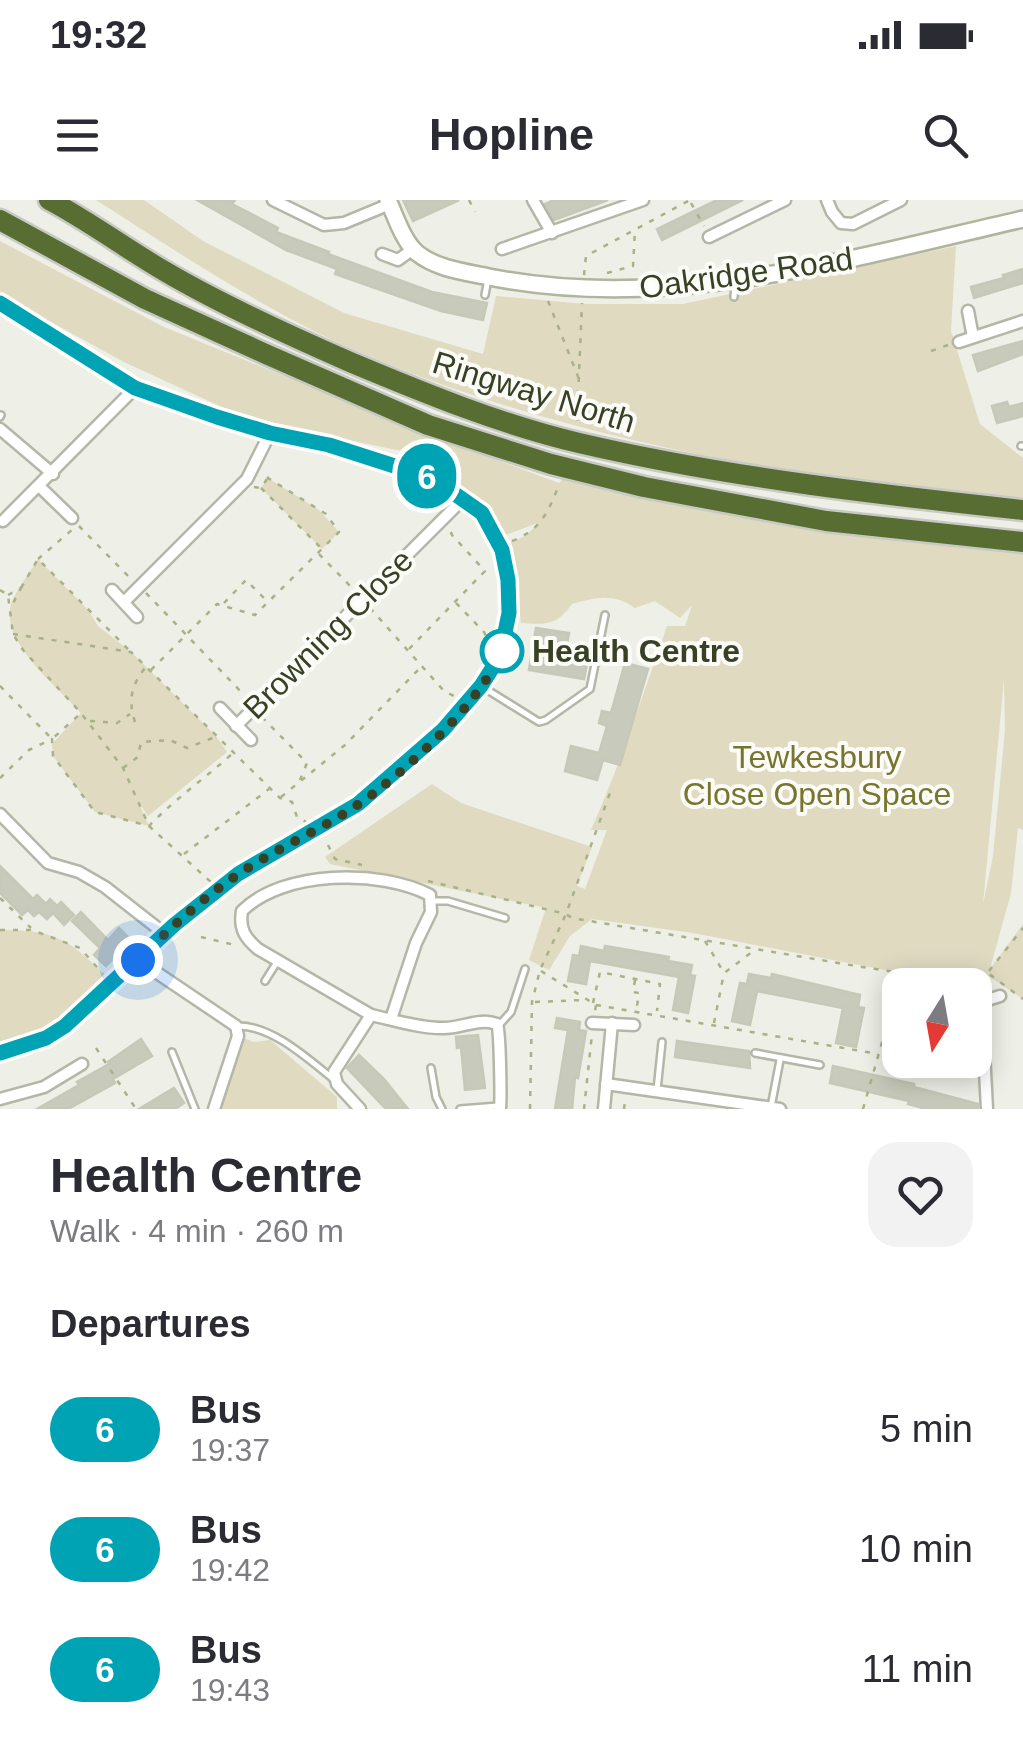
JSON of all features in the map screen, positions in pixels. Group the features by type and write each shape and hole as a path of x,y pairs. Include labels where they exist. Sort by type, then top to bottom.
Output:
{"highway":[{"name":"Ringway North","path":"58,203 166,272 253,316 351,362 497,418 576,442 693,466 844,490 1023,510"},
{"path":"0,207 74,258"},
{"path":"0,220 74,258"},
{"name":"Ringway North","path":"74,258 145,299 428,425 551,464 644,487 826,521 1023,542"}],"street":[{"path":"272,200 324,226 344,223 389,202 412,249 398,260 382,254"},
{"path":"533,200 552,234"},
{"path":"502,249 643,200"},
{"path":"710,236 785,200"},
{"path":"828,200 841,223 853,224 900,200"},
{"name":"Oakridge Road","path":"412,249 431,262 536,284 619,291 734,289 1023,219"},
{"path":"0,302 135,388 270,433 329,445 432,478 482,513 497,538 508,580 509,613 504,644 481,686 412,760 358,804 238,874 164,934 65,1026 33,1043 0,1053"},
{"path":"968,311 973,336"},
{"path":"959,342 1023,321"},
{"path":"3,520 135,388"},
{"path":"0,428 52,474"},
{"path":"124,602 247,479 270,433"},
{"path":"39,486 75,521"},
{"name":"Browning Close","path":"236,726 463,499"},
{"path":"112,590 137,617"},
{"name":"Browning Close","path":"220,708 251,740"},
{"path":"0,814 48,863 79,872 105,887 164,934"},
{"path":"391,1020 430,912 432,901 425,892 358,877 284,886 242,911 242,930 255,947 371,1015 391,1020 440,1028 487,1021 498,1026 500,1107"},
{"path":"138,960 236,1026 238,1036 214,1109"},
{"path":"992,997 1000,996"},
{"path":"360,1109 334,1080 335,1068 371,1015"},
{"path":"592,1022 634,1025"},
{"path":"604,1109 612,1023"},
{"path":"6,1102 44,1087 82,1064"},
{"path":"982,1078 987,1109"},
{"path":"606,1084 656,1090 704,1103 775,1108"}],"lane":[{"path":"485,295 488,276"},
{"path":"481,686 539,722 546,720 590,690 605,615"},
{"path":"432,901 448,901 505,918"},
{"path":"266,981 277,962"},
{"path":"498,1026 511,1012 525,968"},
{"path":"236,1026 260,1030 309,1059 334,1080"},
{"path":"656,1090 662,1042"},
{"path":"172,1052 196,1109"},
{"path":"755,1053 820,1065"},
{"path":"775,1108 780,1060"},
{"path":"431,1068 442,1109"},
{"path":"460,1109 500,1107"}],"path":[{"path":"469,200 475,212"},
{"path":"584,279 586,256 690,200 710,236"},
{"path":"600,275 633,266 635,230"},
{"path":"577,421 582,300"},
{"path":"548,301 581,385"},
{"path":"931,351 959,342"},
{"path":"150,671 217,604 255,615 338,532 331,520 268,478 266,468 257,462"},
{"path":"511,542 537,529 560,483"},
{"path":"261,488 421,667 456,698"},
{"path":"407,650 485,571 452,535 446,516"},
{"path":"10,608 38,560 75,521 308,763 300,780"},
{"path":"38,560 280,798 292,802 302,822 317,822"},
{"path":"222,605 246,580 268,602"},
{"path":"0,590 8,594 22,588"},
{"path":"8,594 14,634 23,650 81,713 122,768 148,826"},
{"path":"454,602 484,632 493,650"},
{"path":"14,634 131,652"},
{"path":"134,722 130,695 146,667"},
{"path":"280,798 345,744 421,667"},
{"path":"0,686 52,739 52,756 95,812 148,826 217,887"},
{"path":"121,696 130,695"},
{"path":"0,778 29,750 52,739 81,713"},
{"path":"87,721 118,723 130,714"},
{"path":"122,768 138,757 142,742 170,740 187,748 216,736"},
{"path":"148,826 180,793 194,787 234,753"},
{"path":"183,854 270,788"},
{"path":"530,1109 532,1002 540,970 566,914 610,792"},
{"path":"328,846 335,859 371,868"},
{"path":"425,880 572,918 882,970"},
{"path":"0,898 32,930"},
{"path":"991,968 1023,928"},
{"path":"0,930 32,930 80,948 111,982"},
{"path":"201,937 255,947"},
{"path":"704,938 724,973 714,1024"},
{"path":"724,973 758,948"},
{"path":"540,970 594,1004 878,1054"},
{"path":"584,1109 600,972 660,984 656,1013"},
{"path":"636,979 632,992 638,993 637,1010"},
{"path":"532,1002 584,1000"},
{"path":"863,1109 882,1040"},
{"path":"96,1048 136,1109"},
{"path":"624,1109 625,1101"}],"green space":[{"path":"96,200 144,200 203,241 344,313 483,354 496,296 585,304 683,304 956,246 951,331 980,424 1023,458 1023,499 750,464 640,442 476,396 373,358 301,324"},
{"name":"Tewkesbury Close Open Space","path":"0,241 164,327 559,483 566,475 1023,550 1023,830 1018,828 1011,893 990,968 882,969 693,933 592,919 570,936 549,970 529,960 546,908 330,864 325,857 432,784 461,803 592,847 577,886 585,889 607,830 591,830 667,626 685,626 692,605 680,618 655,601 635,608 620,600 597,598 572,604 551,622 521,623 511,542 526,536 538,523 497,538 486,503 402,451 250,420 124,362 0,294","holes":["1004,679 1005,730 993,856 983,904"]},
{"path":"268,478 319,510 339,532 322,549 261,488"},
{"path":"38,559 88,610 98,626 131,652 216,736 227,752 148,816 138,801 149,826 95,812 53,756 52,744 81,713 24,652 11,623 12,603"},
{"path":"1023,924 1023,999 992,979 991,968"},
{"path":"0,930 36,932 63,941 111,982 62,1023 0,1043"},
{"path":"238,1036 254,1042 270,1040 337,1097 337,1109 214,1109"}],"building":[{"path":"197,200 235,200 232,204 278,228 276,232 328,254 432,292 487,303 483,320 441,311 335,274 337,269 286,250"},
{"path":"403,200 459,200 413,221"},
{"path":"554,200 608,200 554,220 545,204"},
{"path":"717,200 743,200 662,240 657,229"},
{"path":"1023,269 1023,283 974,298 971,287"},
{"path":"1023,341 1023,354 978,371 973,355"},
{"path":"1007,402 1009,407 1023,403 1023,416 997,423 992,406"},
{"path":"536,628 569,633 565,654 588,658 584,679 529,670"},
{"path":"625,663 648,669 620,765 603,760 597,780 565,771 571,746 599,753 607,726 599,723 602,711 611,713"},
{"path":"0,866 33,899 37,895 46,904 50,899 57,906 61,902 74,915 64,925 53,913 47,919 28,910 22,915 0,893"},
{"path":"81,912 108,940 119,928 131,940 106,966 94,955 100,948 72,921"},
{"path":"581,946 604,951 605,946 692,965 690,975 695,976 688,1013 673,1010 679,977 590,961 586,984 568,981 573,955 579,956"},
{"path":"749,974 771,978 772,974 860,995 858,1007 864,1008 856,1047 836,1043 843,1008 757,991 750,1025 732,1021 740,983 747,984"},
{"path":"557,1018 580,1022 579,1030 586,1031 572,1109 555,1109 568,1030 555,1028"},
{"path":"478,1035 485,1088 465,1090 461,1047 457,1048 456,1037"},
{"path":"141,1039 152,1056 113,1079 115,1083 68,1109 37,1109 79,1085 77,1082"},
{"path":"677,1041 749,1051 750,1068 675,1057"},
{"path":"359,1055 408,1109 386,1109 347,1068"},
{"path":"833,1066 914,1084 978,1104 978,1109 926,1109 908,1104 909,1101 830,1083"},
{"path":"174,1088 184,1103 175,1109 139,1109"}],"bus line":[{"name":"6","path":"0,303 135,388 217,417 329,445 432,478 482,513 502,550 509,598 507,632 494,668 456,716 412,760 358,804 238,874 174,925 65,1026 46,1038 0,1053"}],"place":[{"name":"Health Centre","path":"502,651"}],"route":[{"path":"138,960 174,925 238,874 358,804 412,760 481,686 502,651"}]}
